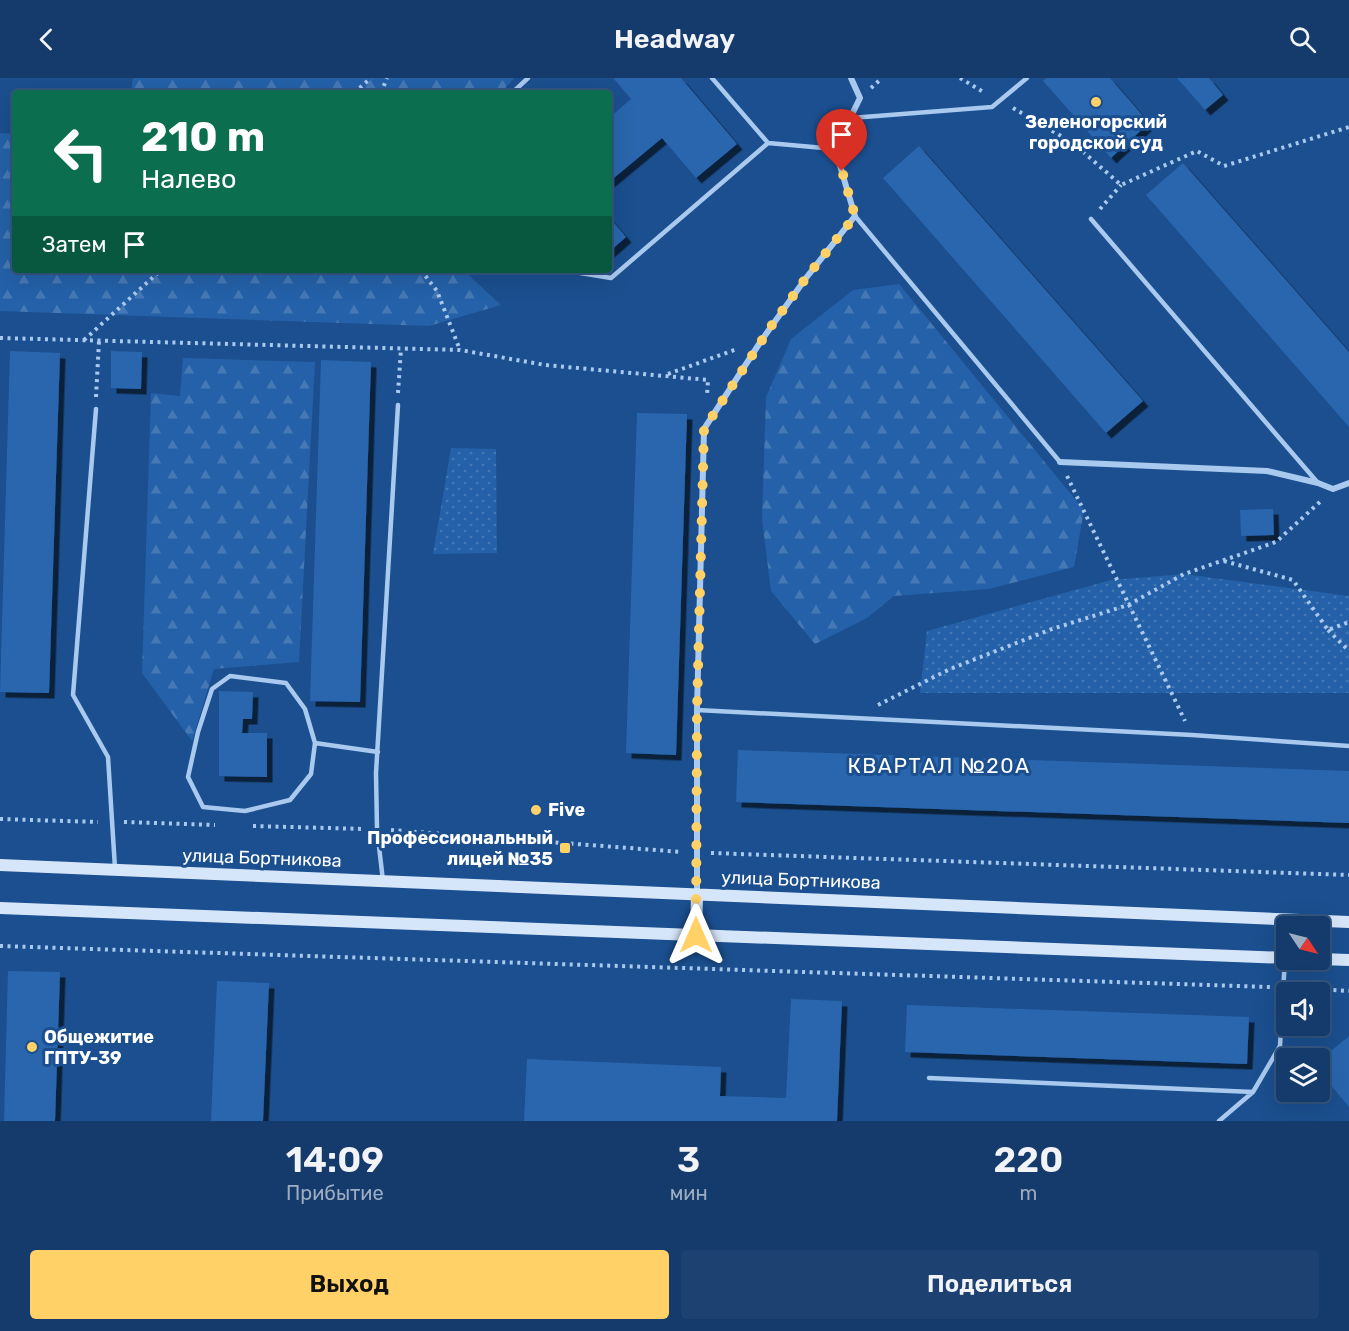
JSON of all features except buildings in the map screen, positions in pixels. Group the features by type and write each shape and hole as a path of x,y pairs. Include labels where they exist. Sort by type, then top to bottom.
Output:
{"main road":[{"name":"улица Бортникова","path":"0,866 1349,922"},
{"path":"696,935 697,894"},
{"path":"0,908 1276,958"},
{"path":"1330,959 1349,960"}],"street":[{"path":"697,894 697,710 704,429 761,341 806,278 855,216 836,149 860,98 851,78"},
{"path":"1060,462 1267,471 1318,483 1333,489 1349,483"}],"lane":[{"path":"515,90 528,78"},
{"path":"712,78 768,143 836,149"},
{"path":"851,118 992,106 1027,78"},
{"path":"580,273 610,278 768,143"},
{"path":"855,216 1060,462"},
{"path":"1091,219 1318,483"},
{"path":"383,881 377,829 378,752 398,405"},
{"path":"96,409 73,695 108,757 110,822 115,870"},
{"path":"230,676 286,683 305,710 315,743 311,774 291,800 245,812 203,807 188,777 198,732 212,689 230,676"},
{"path":"697,710 1192,735 1349,746"},
{"path":"315,743 378,752"},
{"path":"1219,1121 1253,1092 1280,1046 1281,1036"},
{"path":"929,1078 1253,1092"}],"path":[{"path":"357,90 371,78"},
{"path":"960,78 1073,143 1121,185"},
{"path":"1091,219 1121,185 1197,151 1224,166 1349,127"},
{"path":"84,341 158,273"},
{"path":"423,273 437,291 460,350"},
{"path":"0,338 460,350 545,365 708,380 704,429"},
{"path":"96,409 99,341"},
{"path":"664,375 761,341"},
{"path":"398,405 401,349"},
{"path":"1060,462 1192,735"},
{"path":"851,717 950,669 1052,629 1128,605 1184,574 1276,542 1333,489"},
{"path":"1223,560 1293,580 1328,630 1349,651"},
{"path":"1328,630 1349,622"},
{"path":"0,819 226,825"},
{"path":"249,826 377,829 697,853 1349,874"},
{"path":"0,946 1276,988"},
{"path":"1330,990 1349,991"}],"green space":[{"path":"133,78 514,78 504,90 131,90"},
{"path":"0,133 12,134 12,273 466,273 501,305 429,326 0,311"},
{"path":"899,284 1084,510 1074,567 989,589 894,596 867,618 815,644 771,591 762,519 766,397 791,339 853,290"},
{"path":"183,358 315,362 299,662 214,669 192,741 142,673 151,393 180,396"},
{"path":"451,448 496,449 497,553 433,554"},
{"path":"1184,574 1349,596 1349,693 920,693 927,631 1111,580"}],"place":[{"name":"Зеленогорский городской суд","path":"1096,102"},
{"name":"Five","path":"536,810"},
{"name":"Профессиональный лицей №35","path":"565,848"},
{"name":"Общежитие ГПТУ-39","path":"32,1047"}],"district":[{"name":"КВАРТАЛ №20А","path":"939,766"}],"route":[{"path":"696,935 697,710 704,429 772,325 855,216 842,171"}]}
